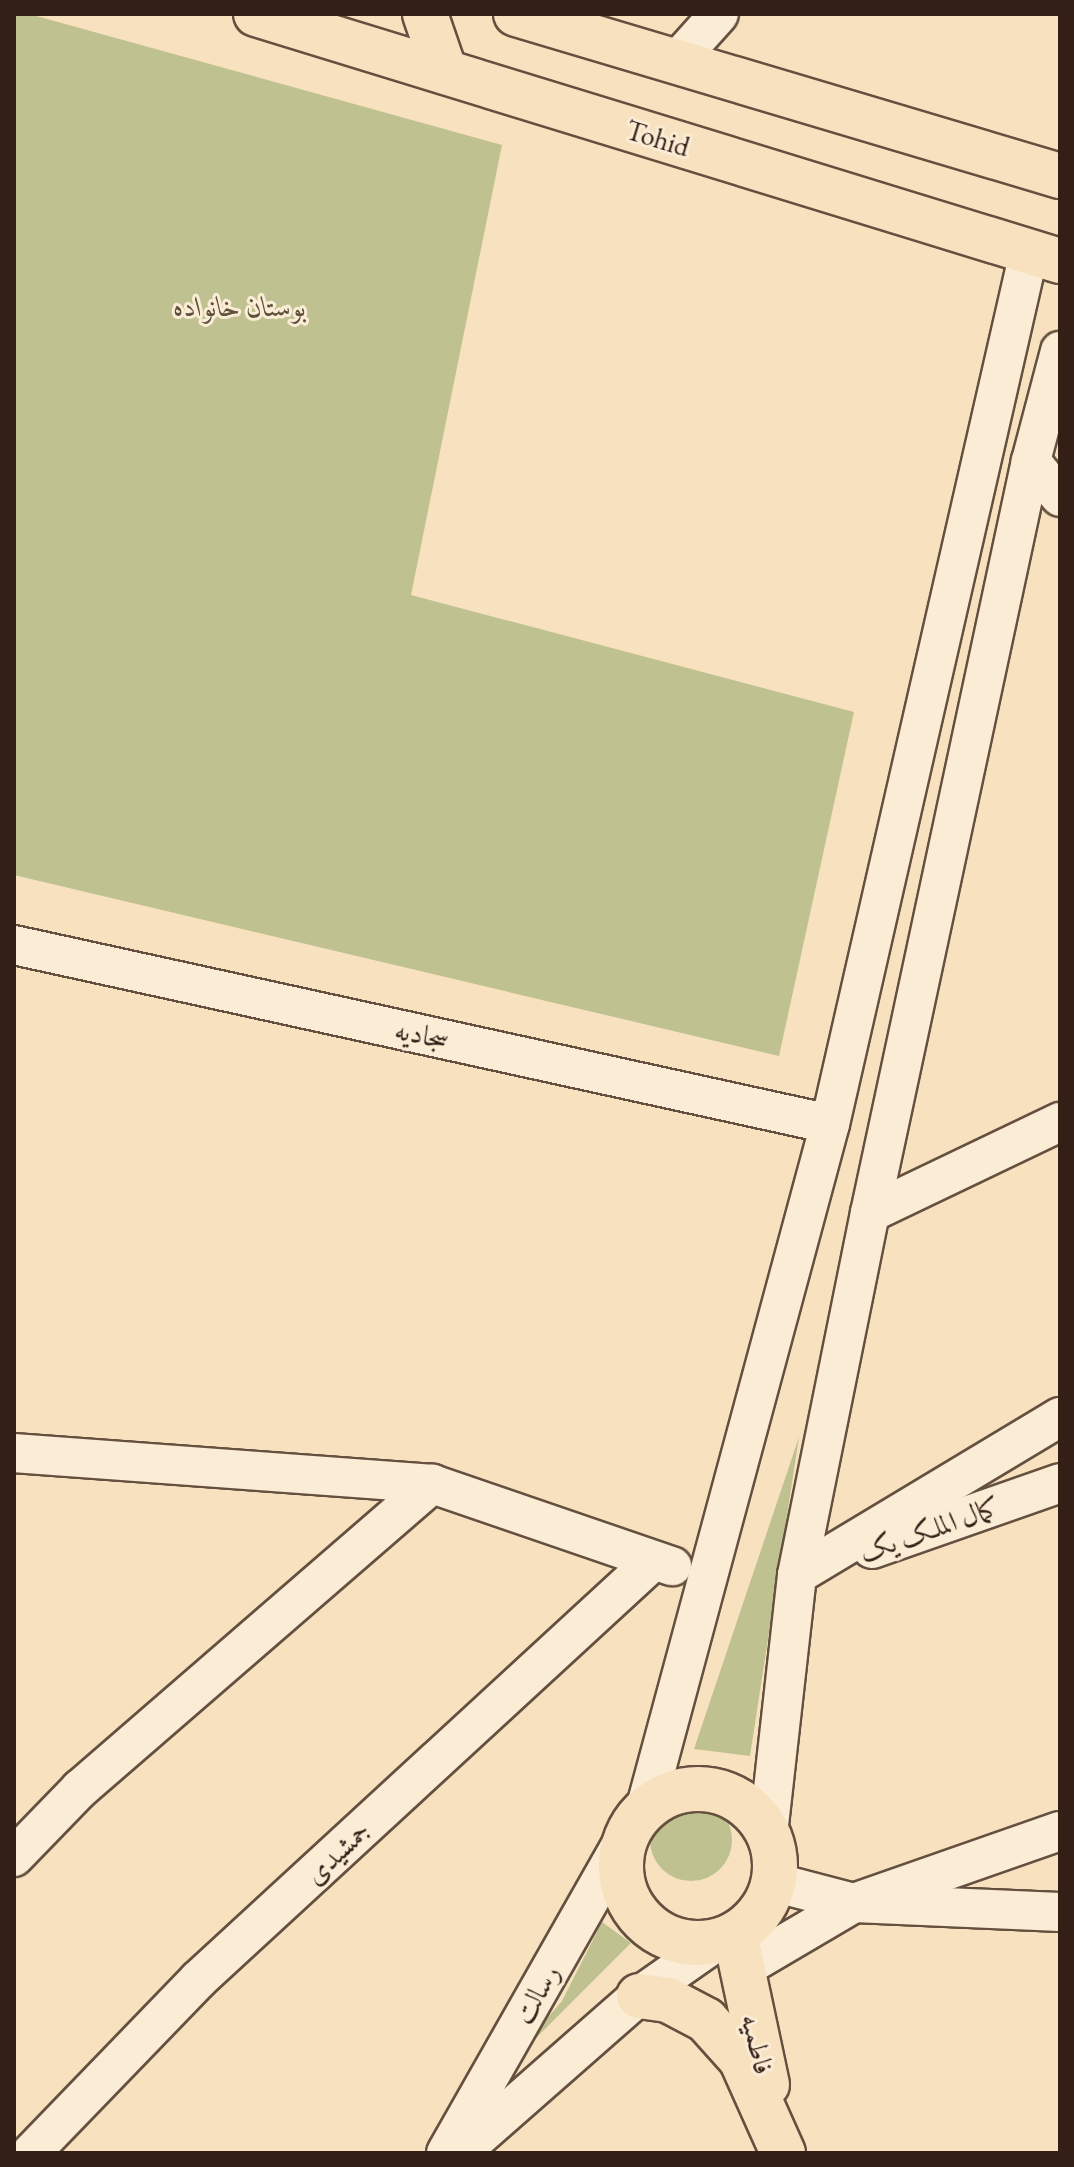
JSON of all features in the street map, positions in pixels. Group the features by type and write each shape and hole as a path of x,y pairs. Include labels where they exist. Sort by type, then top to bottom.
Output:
{"main road":[{"name":"Tohid","path":"256,14 310,23 445,72 1052,258"},
{"path":"425,14 445,72"},
{"path":"516,14 1060,176"},
{"path":"689,1790 713,1790 736,1799 755,1814 768,1834 775,1857 773,1882 766,1903 731,1948 676,1940 639,1917 627,1899 621,1879 621,1857 636,1823 666,1796 689,1790"},
{"name":"فاطمیه","path":"731,1948 783,2153"},
{"path":"639,1996 668,2000 706,2020 741,2059 783,2153"}],"street":[{"path":"676,62 719,14"},
{"name":"رسالت","path":"446,2153 636,1823 830,1124 1052,258"},
{"path":"768,1834 797,1575 870,1213 1031,461 1060,351"},
{"path":"1031,461 1060,497"},
{"name":"سجادیه","path":"14,945 830,1124"},
{"path":"870,1213 1060,1122"},
{"path":"797,1575 1060,1417"},
{"path":"14,1453 432,1484 653,1561 707,1574"},
{"name":"کمال الملک یک","path":"797,1575 1060,1483"},
{"path":"14,1857 80,1789 432,1484"},
{"name":"جمشیدی","path":"31,2153 198,1980 653,1561"},
{"path":"460,2153 639,1996 731,1948 1060,1831"},
{"path":"773,1882 854,1903 1060,1912"}],"green space":[{"name":"بوستان خانواده","path":"14,14 29,14 502,145 411,595 854,712 779,1056 14,875"},
{"path":"799,1437 750,1756 694,1749"},
{"path":"691,1799 707,1802 720,1811 729,1824 732,1840 729,1856 720,1869 707,1878 691,1881 675,1878 662,1869 653,1856 650,1840 653,1824 662,1811 675,1802"},
{"path":"602,1922 631,1943 492,2082 562,2001"}]}
